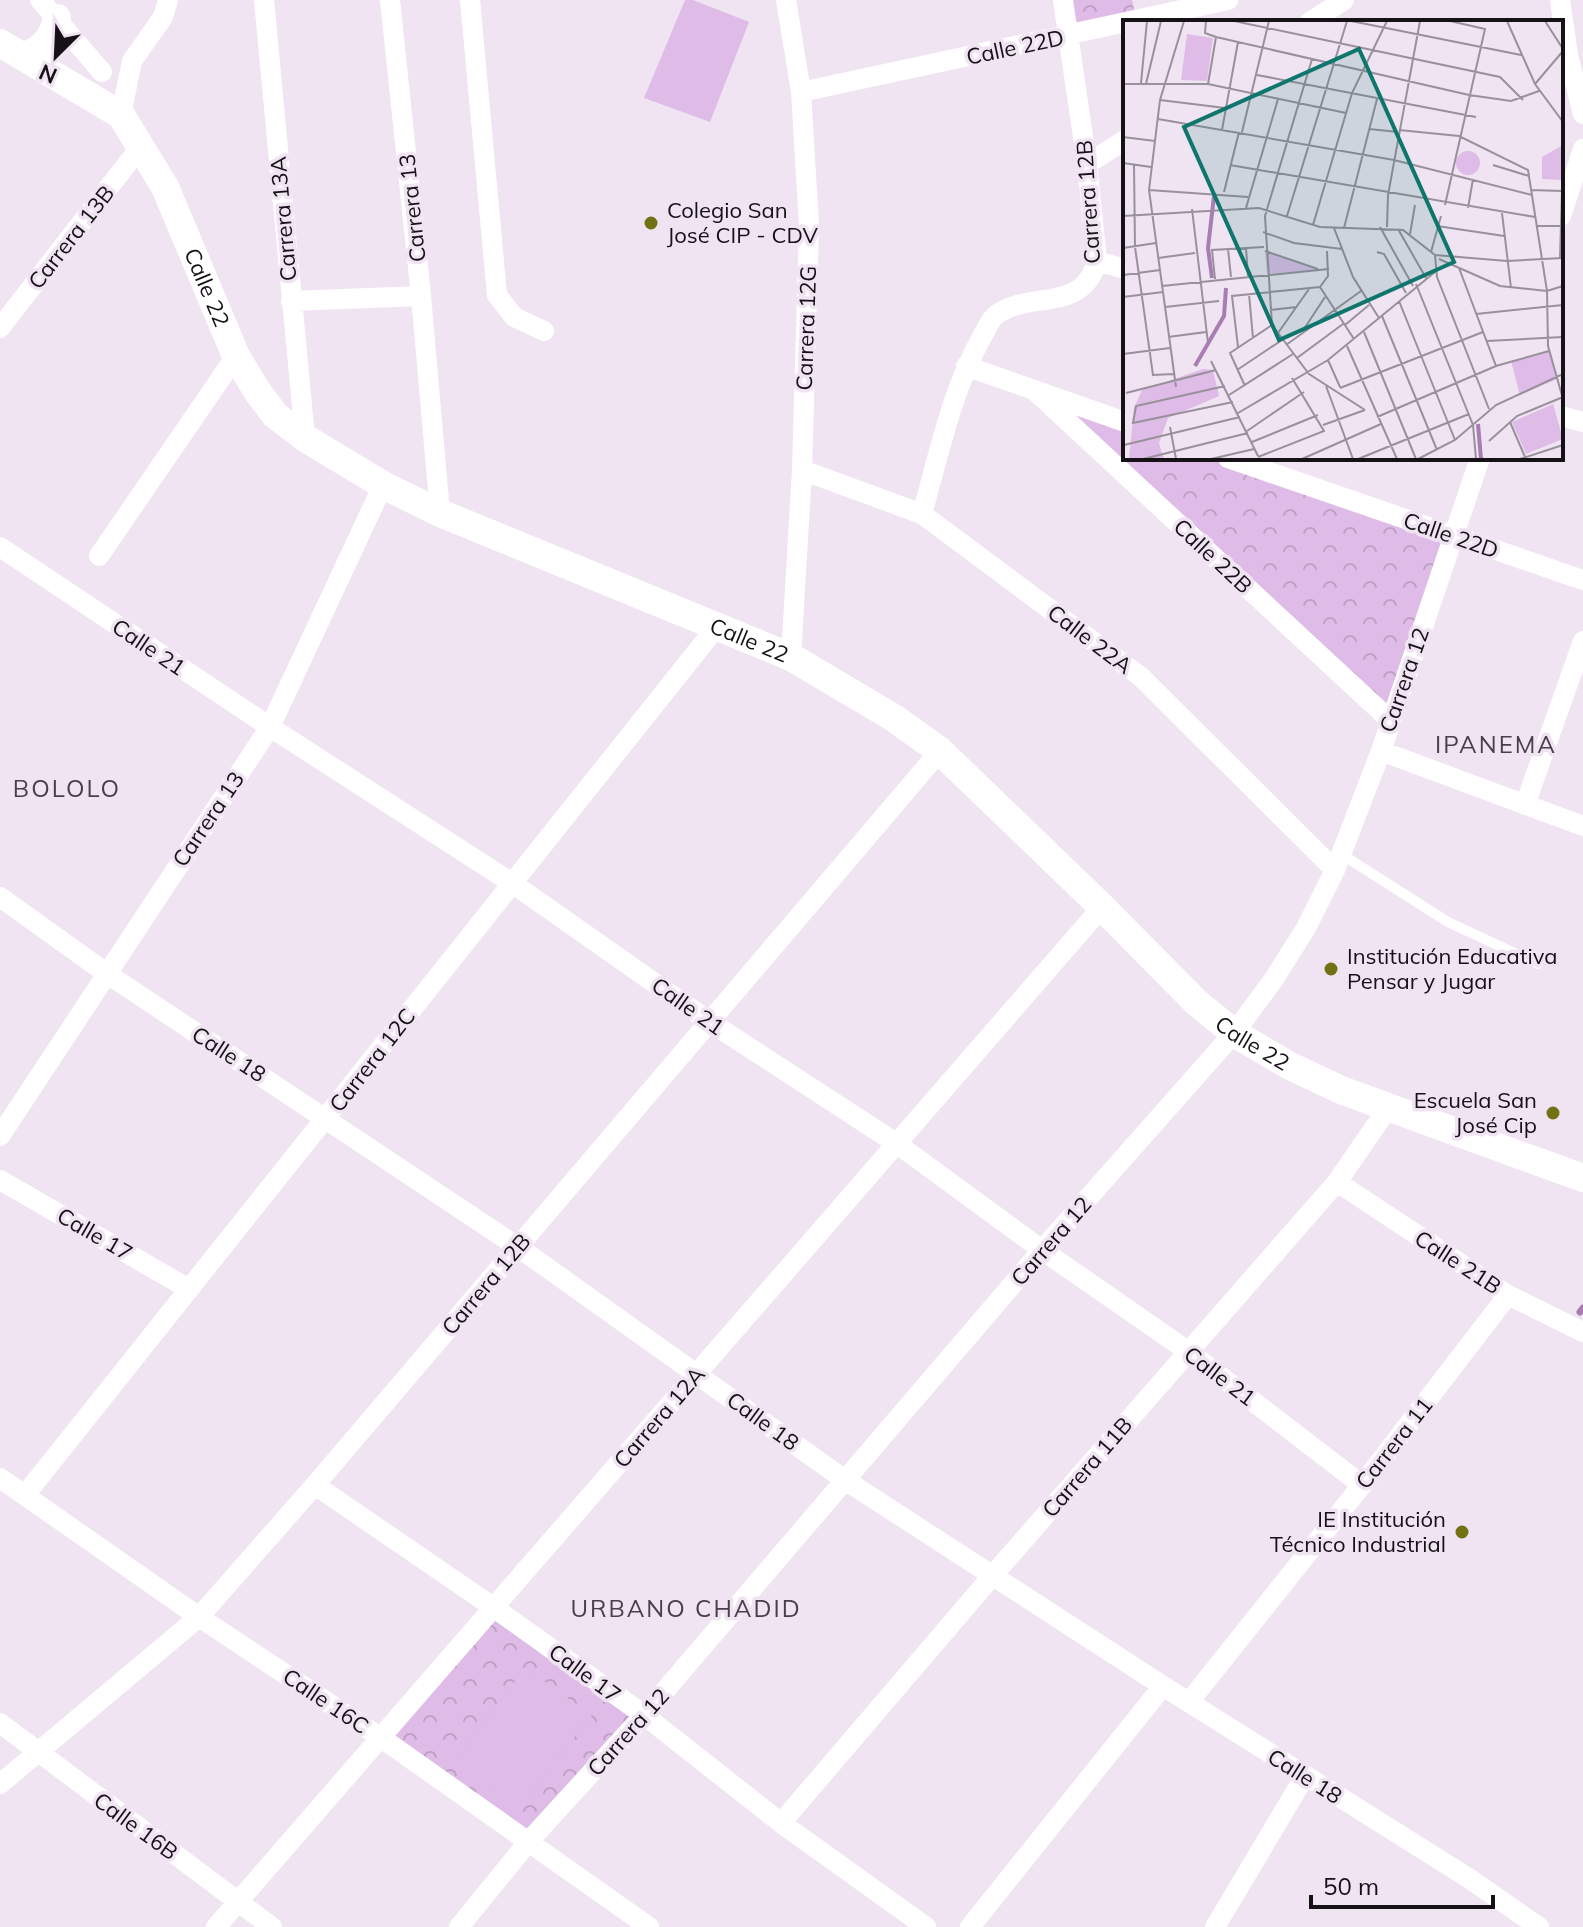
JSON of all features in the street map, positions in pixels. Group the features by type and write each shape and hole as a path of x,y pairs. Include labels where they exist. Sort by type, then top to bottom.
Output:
{"street":[{"path":"121,115 132,61 163,17 168,0"},
{"name":"Carrera 13A","path":"264,0 305,438"},
{"name":"Carrera 13","path":"390,0 440,513"},
{"path":"470,0 497,295 514,317 544,331"},
{"name":"Carrera 12G","path":"786,0 801,92 809,225 802,470 791,657"},
{"name":"Carrera 12B","path":"922,514 966,366 994,316 1014,306 1073,294 1093,276 1097,261 1087,164 1063,0"},
{"name":"Calle 22D","path":"1128,20 1228,0"},
{"path":"1313,20 1344,0"},
{"path":"1560,0 1562,20"},
{"path":"49,9 102,72"},
{"path":"12,49 35,53 45,44 54,32 49,9"},
{"name":"Calle 22D","path":"801,92 1123,21"},
{"path":"1563,34 1565,57 1583,114"},
{"name":"Calle 22","path":"12,49 121,115 165,187 236,356 275,415 305,438 383,485 440,513 791,657 894,718 940,751 1196,1002 1234,1033 1290,1066 1388,1108 1583,1178"},
{"path":"75,86 132,61"},
{"path":"1087,164 1123,141"},
{"name":"Carrera 13B","path":"1,324 141,146"},
{"path":"1563,210 1583,149"},
{"path":"1097,261 1123,268"},
{"path":"291,301 421,296"},
{"path":"99,556 236,356"},
{"path":"966,366 1123,421"},
{"name":"Calle 22B","path":"1035,391 1390,720"},
{"path":"1563,417 1583,422"},
{"name":"Calle 22D","path":"1234,460 1583,580"},
{"name":"Carrera 12","path":"459,1927 529,1841 644,1715 1042,1250 1234,1033 1274,979 1306,928 1338,862 1381,751 1479,460"},
{"name":"Calle 22A","path":"802,470 922,514 1141,677 1338,862"},
{"name":"Carrera 13","path":"0,1136 270,727 383,485"},
{"name":"Calle 21","path":"0,547 512,883 710,1022 896,1143 1189,1352 1362,1485"},
{"name":"Carrera 12C","path":"25,1495 718,625"},
{"path":"1525,805 1583,641"},
{"name":"Carrera 12B","path":"0,1784 199,1617 940,751"},
{"path":"1381,751 1583,826"},
{"name":"Calle 18","path":"0,897 106,973 518,1247 845,1480 1163,1686 1470,1879 1539,1927"},
{"name":"Carrera 12A","path":"216,1927 1102,907"},
{"name":"Carrera 11B","path":"781,1823 1337,1182 1388,1108"},
{"name":"Calle 17","path":"0,1180 189,1289"},
{"name":"Calle 21B","path":"1337,1182 1508,1295 1583,1332"},
{"name":"Carrera 11","path":"1189,1702 1508,1295"},
{"name":"Calle 16C","path":"0,1478 199,1617 380,1737 649,1927"},
{"name":"Calle 17","path":"315,1485 644,1715 781,1823 926,1927"},
{"path":"970,1927 1163,1686"},
{"name":"Calle 16B","path":"0,1723 272,1927"},
{"path":"1215,1927 1305,1776"}],"lane":[{"path":"1338,862 1448,922 1538,964"}],"green space":[{"path":"685,0 693,0 749,22 710,122 644,98"},
{"path":"1063,0 1132,0 1136,18 1070,35"},
{"path":"1035,391 1123,421 1123,460 1234,460 1454,536 1390,720"},
{"path":"493,1607 644,1715 529,1841 380,1737"},
{"path":"525,1668 592,1715 518,1808 458,1760"}],"waterway":[{"path":"1580,1312 1583,1308"}],"place":[{"name":"Colegio San José CIP - CDV","path":"651,223"},
{"name":"Institución Educativa Pensar y Jugar","path":"1331,969"},
{"name":"Escuela San José Cip","path":"1553,1113"},
{"name":"IE Institución Técnico Industrial","path":"1462,1532"}],"district":[{"name":"IPANEMA","path":"1496,745"},
{"name":"BOLOLO","path":"67,789"},
{"name":"URBANO CHADID","path":"686,1609"}]}
